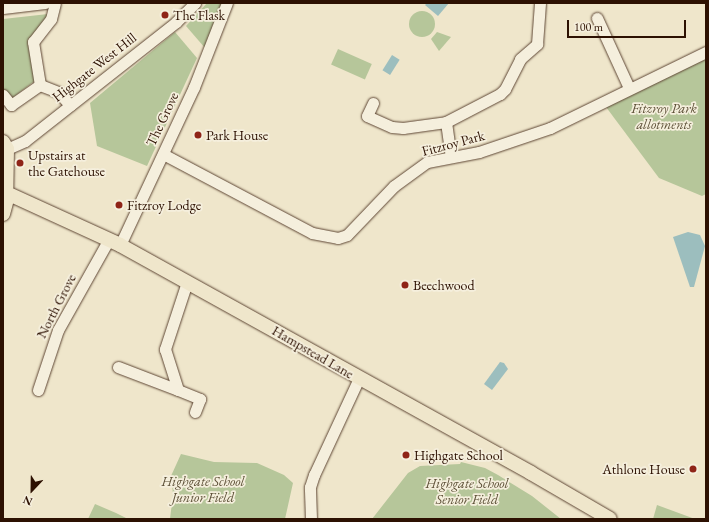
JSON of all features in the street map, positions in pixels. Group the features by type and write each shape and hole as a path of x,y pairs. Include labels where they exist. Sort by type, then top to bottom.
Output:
{"main road":[{"path":"3,214 6,194 5,146"},
{"name":"Hampstead Lane","path":"6,194 114,242 610,519"}],"street":[{"path":"3,8 45,3"},
{"path":"40,85 33,42 51,19 55,3"},
{"name":"The Grove","path":"114,242 163,154 206,59 227,3"},
{"path":"374,103 367,116 392,127 446,122 506,89 520,59 537,44 540,3"},
{"name":"Highgate West Hill","path":"5,146 25,141 176,22 193,4"},
{"path":"598,18 629,88"},
{"name":"Fitzroy Park","path":"163,154 312,233 329,238 347,235 394,186 411,172 427,162 479,152 550,128 629,88 706,52"},
{"path":"3,96 11,104 40,85"},
{"path":"40,85 58,92 70,105"},
{"path":"446,122 451,157"},
{"name":"North Grove","path":"38,390 58,330 114,242"},
{"path":"178,390 165,349 187,282"},
{"path":"118,367 200,399 195,412"},
{"path":"311,519 310,487 314,475 359,378"}],"green space":[{"path":"207,3 222,3 205,48 186,26"},
{"path":"422,11 431,15 435,24 431,33 422,37 413,33 409,24 413,15"},
{"path":"48,14 29,41 36,80 11,99 3,91 3,19"},
{"path":"175,32 197,58 147,166 97,146 90,103"},
{"path":"437,32 451,37 439,51 431,39"},
{"path":"338,49 372,64 365,80 331,65"},
{"name":"Fitzroy Park allotments","path":"706,52 706,194 702,196 659,178 606,107 629,88"},
{"name":"Highgate School Junior Field","path":"181,454 214,462 257,463 284,475 293,483 285,519 170,519 173,494 171,476"},
{"name":"Highgate School Senior Field","path":"461,462 485,468 498,475 532,496 561,519 372,519 408,473 420,466 460,464"},
{"path":"95,504 116,513 128,519 88,519"},
{"path":"657,505 695,519 653,519"}],"water":[{"path":"427,3 449,3 438,16 425,5"},
{"path":"392,55 400,60 390,75 382,70"},
{"path":"688,232 700,235 705,246 694,287 690,287 673,237"},
{"path":"500,362 504,363 508,369 492,390 484,384"}],"place":[{"name":"The Flask","path":"165,15"},
{"name":"Park House","path":"198,135"},
{"name":"Upstairs at the Gatehouse","path":"20,163"},
{"name":"Fitzroy Lodge","path":"119,205"},
{"name":"Beechwood","path":"405,285"},
{"name":"Highgate School","path":"406,455"},
{"name":"Athlone House","path":"693,469"}]}
